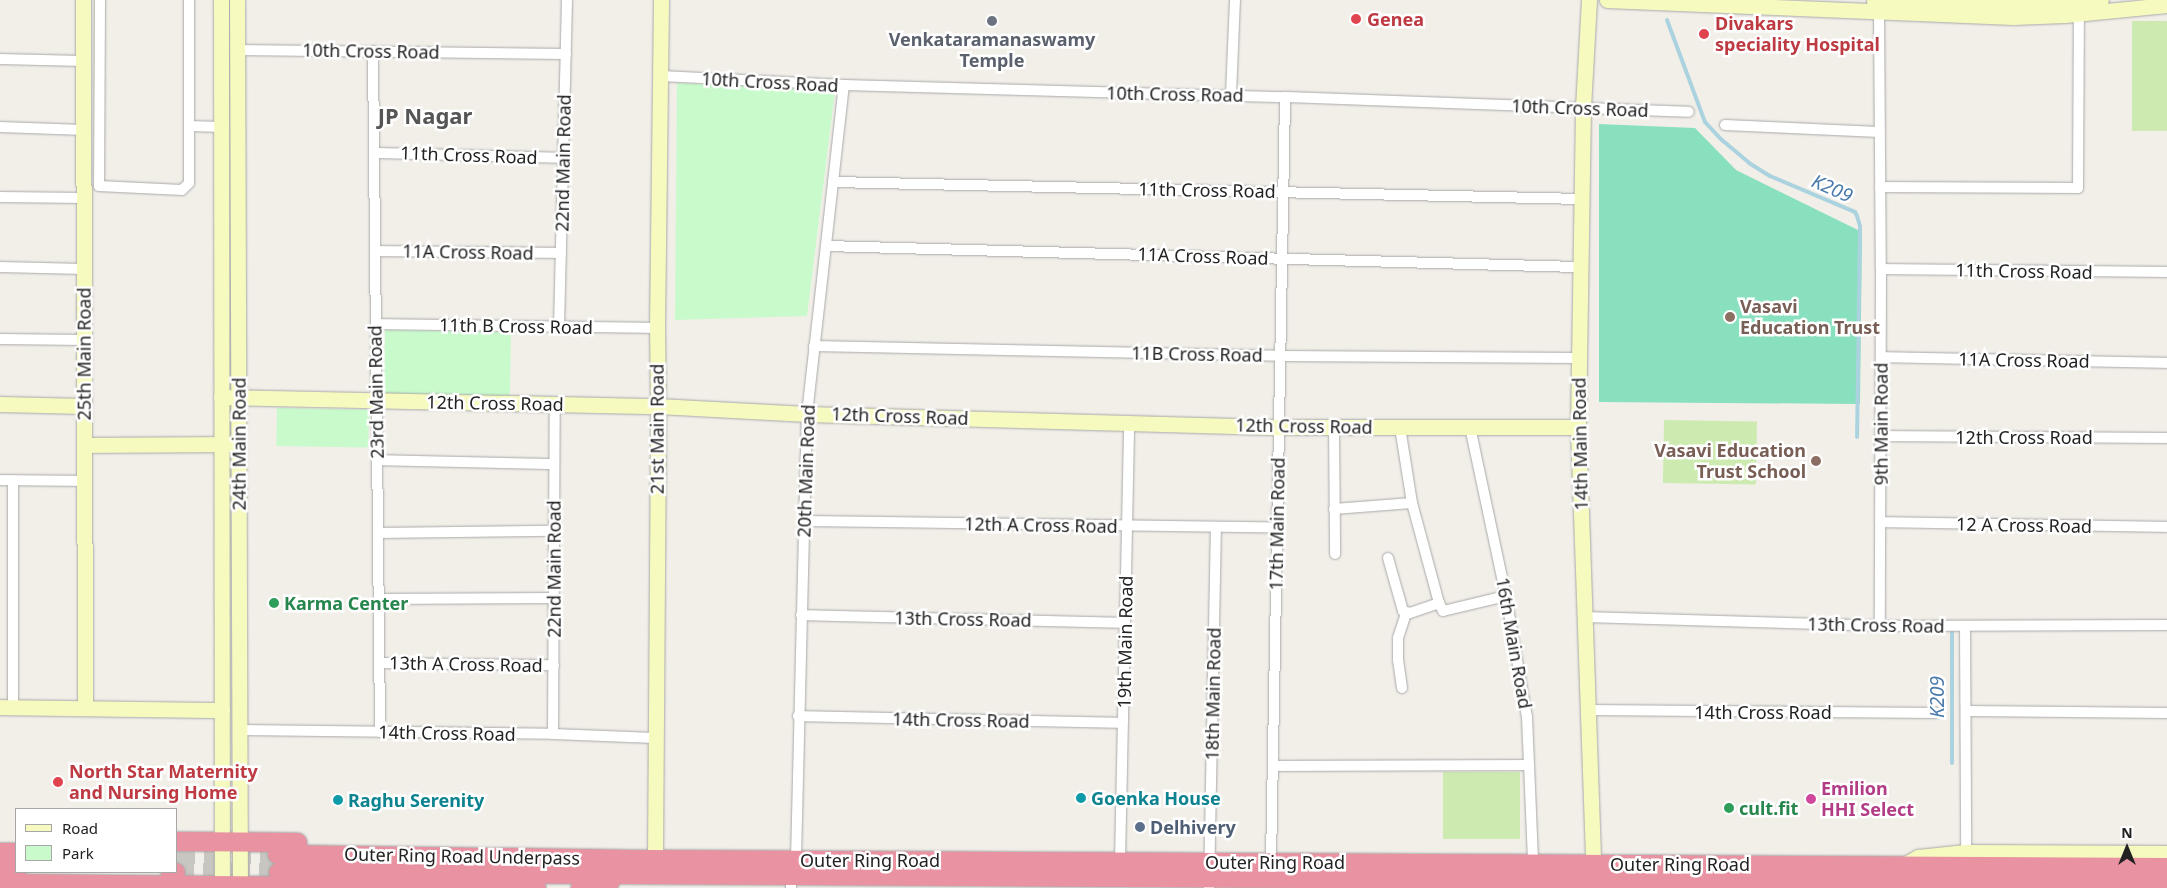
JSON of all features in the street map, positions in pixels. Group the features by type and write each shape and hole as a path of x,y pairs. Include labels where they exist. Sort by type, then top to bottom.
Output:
{"highway":[{"path":"0,840 15,840"},
{"path":"178,842 621,846 650,864"},
{"path":"0,852 15,852"},
{"name":"Outer Ring Road","path":"793,874 1120,861 1209,876 1271,862 1533,863 1594,877"},
{"name":"Outer Ring Road Underpass","path":"278,863 650,864"},
{"name":"Outer Ring Road","path":"650,864 793,874 1906,878 2167,883"},
{"path":"580,888 650,864"},
{"name":"Outer Ring Road","path":"1906,878 2167,866"},
{"path":"0,870 15,870"},
{"path":"0,883 231,887 536,888"}],"street":[{"name":"25th Main Road","path":"83,0 85,708"},
{"path":"100,0 99,186 182,190 189,183 189,0"},
{"name":"24th Main Road","path":"221,0 222,710 232,841"},
{"name":"24th Main Road","path":"231,887 232,841 240,730 237,0"},
{"name":"22nd Main Road","path":"559,327 567,0"},
{"name":"21st Main Road","path":"650,864 655,738 661,0"},
{"path":"1230,95 1234,0"},
{"name":"14th Main Road","path":"1589,0 1583,108 1578,427 1594,877"},
{"path":"1607,0 2013,5 2101,0"},
{"path":"1848,0 2014,17 2080,14 2167,6"},
{"name":"9th Main Road","path":"1878,4 1881,269 1880,626"},
{"path":"1880,187 2078,188 2080,14"},
{"path":"83,41 100,41"},
{"name":"10th Cross Road","path":"237,50 566,54"},
{"name":"23rd Main Road","path":"373,51 380,732"},
{"path":"0,59 83,60"},
{"name":"10th Cross Road","path":"661,76 844,86 1230,95 1689,112"},
{"name":"20th Main Road","path":"793,874 806,414 844,86"},
{"name":"17th Main Road","path":"1271,862 1285,97"},
{"path":"1725,125 1879,132"},
{"path":"189,126 221,127"},
{"path":"0,127 84,130"},
{"name":"11th Cross Road","path":"374,153 563,158"},
{"name":"11th Cross Road","path":"833,182 1582,199"},
{"path":"0,197 84,198"},
{"name":"11A Cross Road","path":"826,246 1580,267"},
{"name":"11A Cross Road","path":"375,251 561,253"},
{"path":"0,267 84,269"},
{"name":"11th Cross Road","path":"1881,269 2167,272"},
{"name":"11th B Cross Road","path":"376,324 657,328"},
{"path":"0,339 84,340"},
{"name":"11B Cross Road","path":"814,346 1280,356 1579,358"},
{"name":"11A Cross Road","path":"1881,357 2167,363"},
{"name":"12th Cross Road","path":"222,397 658,406 806,414 1279,427 1578,427"},
{"path":"0,404 84,406"},
{"name":"22nd Main Road","path":"553,734 555,404"},
{"name":"19th Main Road","path":"1120,861 1129,422"},
{"path":"1334,427 1335,554"},
{"path":"1400,427 1412,503 1439,603 1443,611 1506,596"},
{"name":"16th Main Road","path":"1470,427 1506,596 1527,717 1533,863"},
{"name":"12th Cross Road","path":"1880,436 2167,438"},
{"path":"85,444 239,443"},
{"path":"377,460 554,464"},
{"path":"0,480 85,481"},
{"path":"13,480 6,707 222,710"},
{"path":"1334,509 1412,503"},
{"name":"12th A Cross Road","path":"804,521 1277,528"},
{"name":"12 A Cross Road","path":"1880,522 2167,528"},
{"name":"18th Main Road","path":"1209,876 1216,527"},
{"path":"378,533 554,531"},
{"path":"1388,558 1402,609 1406,613"},
{"path":"379,599 554,598"},
{"path":"1406,613 1439,603"},
{"path":"1402,688 1398,660 1398,638 1406,613"},
{"name":"13th Cross Road","path":"801,615 1125,623"},
{"name":"13th Cross Road","path":"1585,617 1880,626 2167,625"},
{"path":"1965,626 1967,711 1966,852"},
{"name":"13th A Cross Road","path":"379,663 554,665"},
{"name":"14th Cross Road","path":"1588,710 1937,713"},
{"path":"1967,711 2167,713"},
{"name":"14th Cross Road","path":"798,716 1123,723"},
{"name":"14th Cross Road","path":"240,730 553,734 655,738"},
{"path":"1273,766 1529,765"},
{"name":"Outer Ring Road","path":"1906,878 1918,857 1966,852 2167,852"}],"green space":[{"path":"2132,21 2167,21 2167,131 2132,131"},
{"path":"677,83 835,91 807,316 675,320"},
{"path":"1599,124 1695,128 1736,170 1862,232 1860,404 1599,402"},
{"path":"385,330 511,332 510,396 384,394"},
{"path":"277,408 369,410 368,448 276,446"},
{"path":"1664,420 1757,422 1756,485 1663,483"},
{"path":"1443,772 1520,772 1520,839 1443,839"}],"waterway":[{"name":"K209","path":"1667,20 1705,122 1722,140 1749,163 1770,176 1855,212 1857,216 1860,226 1857,437"},
{"name":"K209","path":"1952,632 1952,763"}],"tunnel":[{"path":"178,854 277,854"},
{"path":"178,872 278,872"}],"place":[{"name":"Genea","path":"1356,19"},
{"name":"Venkataramanaswamy Temple","path":"992,21"},
{"name":"Divakars speciality Hospital","path":"1704,34"},
{"name":"Vasavi Education Trust","path":"1730,317"},
{"name":"Vasavi Education Trust School","path":"1816,461"},
{"name":"Karma Center","path":"274,603"},
{"name":"North Star Maternity and Nursing Home","path":"58,782"},
{"name":"Goenka House","path":"1081,798"},
{"name":"Emilion HHI Select","path":"1811,799"},
{"name":"Raghu Serenity","path":"338,800"},
{"name":"cult.fit","path":"1729,808"},
{"name":"Delhivery","path":"1140,827"}],"district":[{"name":"JP Nagar","path":"425,116"}]}
